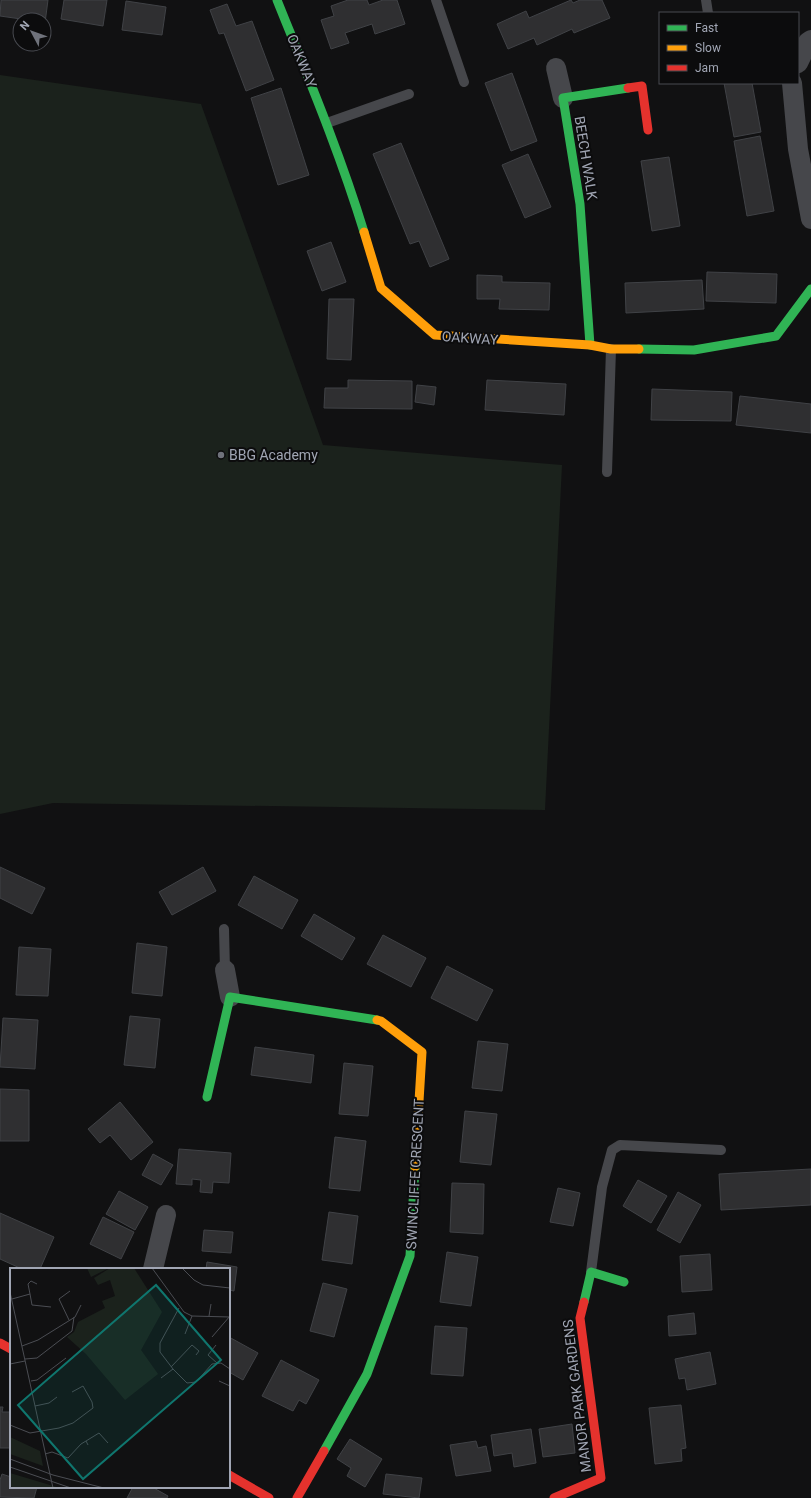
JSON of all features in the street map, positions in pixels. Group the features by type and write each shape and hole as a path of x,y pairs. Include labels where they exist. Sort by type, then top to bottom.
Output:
{"street":[{"name":"OAKWAY","path":"277,0 327,123 354,198 381,288 435,336 590,346 610,349 694,350 776,336 811,289"},
{"path":"799,60 806,42"},
{"path":"556,68 563,98"},
{"path":"792,84 798,149 811,219"},
{"name":"BEECH WALK","path":"590,346 580,204 563,98 642,86 648,130"},
{"path":"207,1097 230,997 224,970"},
{"name":"SWINCLIFFE CRESCENT","path":"230,997 381,1021 422,1052 410,1256 367,1374 297,1498"},
{"path":"154,1268 166,1215"},
{"path":"591,1272 624,1282"},
{"name":"MANOR PARK GARDENS","path":"554,1498 601,1478 580,1318 591,1272"},
{"path":"0,1342 10,1348"},
{"path":"230,1476 269,1498"}],"lane":[{"path":"436,0 464,82"},
{"path":"706,0 708,12"},
{"path":"327,123 409,94"},
{"path":"607,472 610,349"},
{"path":"224,929 224,970"},
{"path":"591,1272 602,1187 612,1150 620,1145 721,1150"}],"shaded area":[{"name":"BBG Academy","path":"0,75 201,104 323,445 562,465 545,810 53,803 0,814"}],"building":[{"path":"1,0 48,0 46,12 12,12 12,18 0,16"},
{"path":"64,0 107,0 103,26 61,19"},
{"path":"348,0 367,0 369,5 383,0 397,0 405,24 375,34 372,24 345,33 349,43 331,49 321,20 334,16 331,6"},
{"path":"571,0 573,3 580,0 602,0 610,18 574,33 572,29 537,45 534,38 508,49 497,24 526,11 529,18"},
{"path":"126,1 166,7 162,35 122,30"},
{"path":"227,4 236,26 252,21 274,80 246,91 224,33 219,34 210,10"},
{"path":"512,73 537,141 511,151 485,83"},
{"path":"724,84 752,84 761,132 734,137"},
{"path":"281,88 309,175 278,185 251,98"},
{"path":"760,136 774,211 747,216 734,141"},
{"path":"401,143 449,259 430,267 419,241 410,244 373,154"},
{"path":"528,154 551,207 525,218 502,165"},
{"path":"669,157 680,226 652,231 641,161"},
{"path":"331,242 346,282 322,291 307,251"},
{"path":"707,272 777,274 776,303 706,301"},
{"path":"477,275 502,276 502,282 550,283 549,310 499,309 500,299 477,299"},
{"path":"702,280 704,309 626,313 625,283"},
{"path":"329,299 354,299 351,360 327,359"},
{"path":"348,380 412,381 412,409 324,408 325,388 348,388"},
{"path":"487,380 566,384 564,415 485,410"},
{"path":"417,385 436,387 434,405 415,402"},
{"path":"652,389 732,392 731,421 651,420"},
{"path":"740,396 811,404 811,433 736,425"},
{"path":"0,867 45,888 32,914 0,898"},
{"path":"203,867 216,891 172,915 159,892"},
{"path":"254,876 298,900 282,929 238,905"},
{"path":"314,914 355,938 342,960 301,936"},
{"path":"383,935 426,958 411,987 367,964"},
{"path":"137,943 167,947 162,996 132,993"},
{"path":"19,947 51,949 48,996 16,995"},
{"path":"447,966 493,990 477,1021 431,998"},
{"path":"130,1016 160,1019 155,1068 124,1065"},
{"path":"3,1018 38,1020 35,1069 0,1067"},
{"path":"478,1041 508,1044 502,1091 472,1088"},
{"path":"255,1047 314,1055 311,1083 251,1075"},
{"path":"344,1063 373,1066 368,1116 339,1114"},
{"path":"0,1089 29,1090 29,1141 0,1141"},
{"path":"120,1102 153,1142 131,1160 110,1135 100,1143 88,1129"},
{"path":"465,1111 497,1114 491,1165 460,1162"},
{"path":"335,1137 366,1141 360,1191 329,1188"},
{"path":"179,1149 231,1153 229,1183 213,1182 212,1193 200,1192 201,1180 192,1179 192,1185 176,1184"},
{"path":"153,1154 173,1165 161,1185 142,1175"},
{"path":"811,1169 811,1205 721,1210 719,1174"},
{"path":"638,1180 667,1196 651,1223 623,1206"},
{"path":"452,1183 484,1184 483,1234 450,1232"},
{"path":"558,1188 580,1193 573,1226 550,1222"},
{"path":"119,1191 148,1207 135,1230 106,1214"},
{"path":"678,1192 701,1205 680,1243 657,1230"},
{"path":"329,1212 358,1216 352,1264 322,1260"},
{"path":"0,1213 54,1237 40,1268 20,1268 0,1259"},
{"path":"103,1217 134,1232 121,1259 90,1244"},
{"path":"204,1230 233,1232 231,1253 202,1251"},
{"path":"447,1252 478,1257 471,1306 440,1302"},
{"path":"710,1254 712,1290 682,1292 680,1256"},
{"path":"207,1262 237,1267 234,1291 230,1290 230,1268 206,1268"},
{"path":"323,1283 347,1289 334,1337 310,1331"},
{"path":"694,1313 696,1334 669,1336 668,1316"},
{"path":"435,1326 467,1328 463,1376 431,1374"},
{"path":"230,1338 258,1353 243,1380 230,1373"},
{"path":"710,1352 716,1384 687,1390 685,1378 679,1379 675,1359"},
{"path":"281,1360 319,1380 306,1404 299,1400 293,1411 262,1396"},
{"path":"681,1405 686,1448 681,1449 682,1461 655,1464 649,1408"},
{"path":"0,1407 3,1407 2,1412 10,1412 10,1448 0,1448"},
{"path":"572,1424 575,1453 543,1457 539,1429"},
{"path":"531,1429 536,1463 514,1467 512,1453 494,1456 491,1435"},
{"path":"350,1439 382,1459 365,1487 347,1476 351,1468 337,1459"},
{"path":"476,1441 478,1448 486,1446 491,1471 456,1476 450,1445"},
{"path":"2,1474 10,1477 10,1488 37,1488 34,1498 0,1497 0,1480"},
{"path":"386,1474 422,1478 419,1498 383,1494"},
{"path":"132,1488 154,1488 168,1496 167,1498 127,1498"}],"traffic: fast":[{"path":"277,0 334,144 364,232"},
{"path":"590,345 580,204 563,98 628,88"},
{"path":"639,349 694,350 776,336 811,289"},
{"path":"207,1097 230,997 377,1020"},
{"path":"324,1451 367,1374 410,1256 415,1167"},
{"path":"584,1302 591,1272 624,1282"}],"traffic: slow":[{"path":"364,232 381,288 435,335 590,345 611,349 639,349"},
{"path":"377,1020 381,1021 422,1052 415,1167"}],"traffic: jam":[{"path":"628,88 642,86 648,130"},
{"path":"554,1498 601,1478 580,1318 584,1302"},
{"path":"0,1343 10,1348"},
{"path":"297,1498 324,1451"},
{"path":"230,1476 269,1498"}],"place":[{"name":"BBG Academy","path":"221,455"}]}
